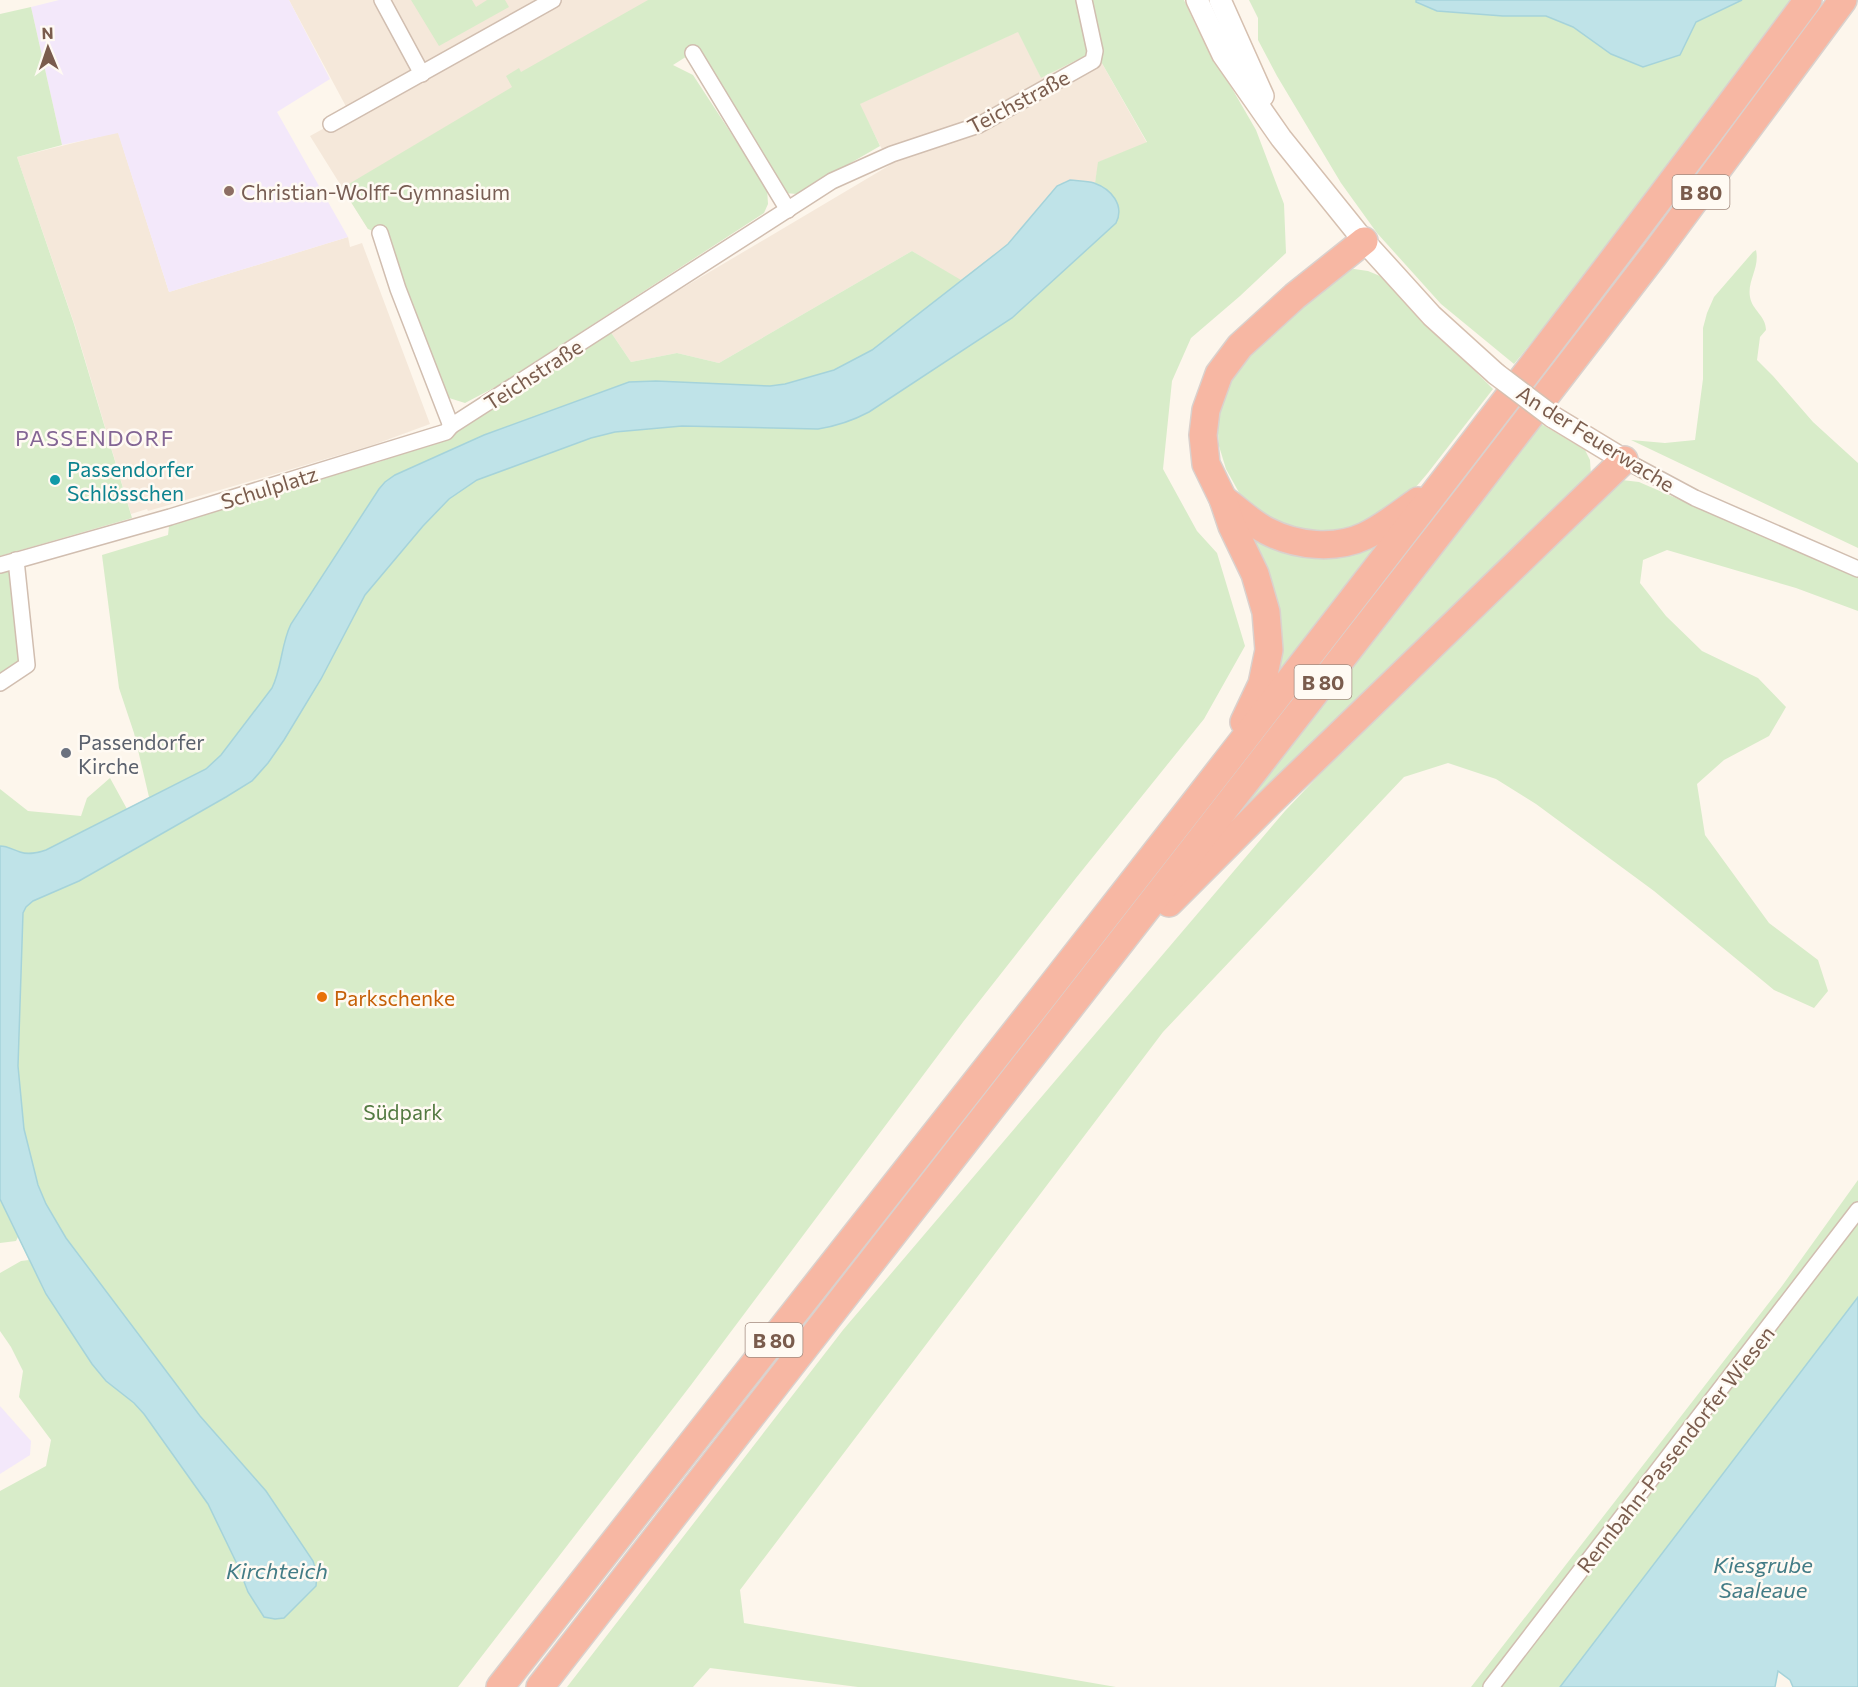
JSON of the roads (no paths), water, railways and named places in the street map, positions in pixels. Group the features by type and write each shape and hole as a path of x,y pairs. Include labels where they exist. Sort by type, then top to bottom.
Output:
{"highway":[{"name":"B 80","path":"500,1687 910,1169 1444,482 1631,238 1808,0"},
{"name":"B 80","path":"540,1687 1654,255 1843,0"},
{"path":"1219,771 1262,684 1269,650 1266,612 1255,574 1206,464 1203,435 1206,410 1219,374 1240,346 1257,329 1364,241"},
{"path":"1121,941 1164,908 1268,804 1624,460"},
{"path":"1223,499 1267,531 1298,542 1316,545 1341,544 1363,537 1382,527 1444,482"}],"street":[{"path":"382,0 422,74"},
{"name":"Teichstraße","path":"450,426 832,182 892,154 979,125 1093,61 1095,51 1084,0"},
{"name":"An der Feuerwache","path":"1197,0 1223,55 1281,138 1364,241 1431,316 1496,374 1553,417 1624,460 1695,498 1858,569"},
{"name":"An der Feuerwache","path":"1220,0 1281,138"},
{"path":"331,124 543,3"},
{"path":"693,53 788,210"},
{"path":"380,233 398,289 450,426"},
{"name":"Schulplatz","path":"0,565 170,517 361,459 446,432 450,426"},
{"path":"0,683 27,665 16,560"},
{"name":"Rennbahn-Passendorfer Wiesen","path":"1491,1687 1858,1210"}],"water":[{"path":"1416,0 1742,0 1696,22 1680,55 1643,67 1611,54 1573,27 1546,16 1503,16 1437,11"},
{"name":"Kirchteich","path":"1070,180 1094,183 1106,189 1115,198 1119,210 1116,223 1012,318 869,412 844,423 818,429 682,426 615,432 591,438 477,480 449,499 365,595 321,679 284,740 252,781 79,881 33,901 26,907 23,913 18,1066 24,1129 38,1185 46,1204 66,1238 200,1416 266,1491 313,1561 317,1574 316,1586 284,1618 264,1617 248,1592 208,1504 144,1414 106,1381 92,1364 46,1294 0,1199 0,846 27,853 46,850 206,769 221,755 272,688 291,624 379,489 395,475 484,435 629,382 770,386 834,370 872,350 1008,244 1057,186"},
{"name":"Kiesgrube Saaleaue","path":"1858,1297 1858,1687 1793,1687 1790,1680 1778,1671 1775,1687 1560,1687"}],"place":[{"name":"Christian-Wolff-Gymnasium","path":"229,191"},
{"name":"Passendorfer Schlösschen","path":"55,480"},
{"name":"Passendorfer Kirche","path":"66,753"},
{"name":"Parkschenke","path":"322,997"}],"district":[{"name":"PASSENDORF","path":"95,437"}],"park label":[{"name":"Südpark","path":"403,1111"}]}
